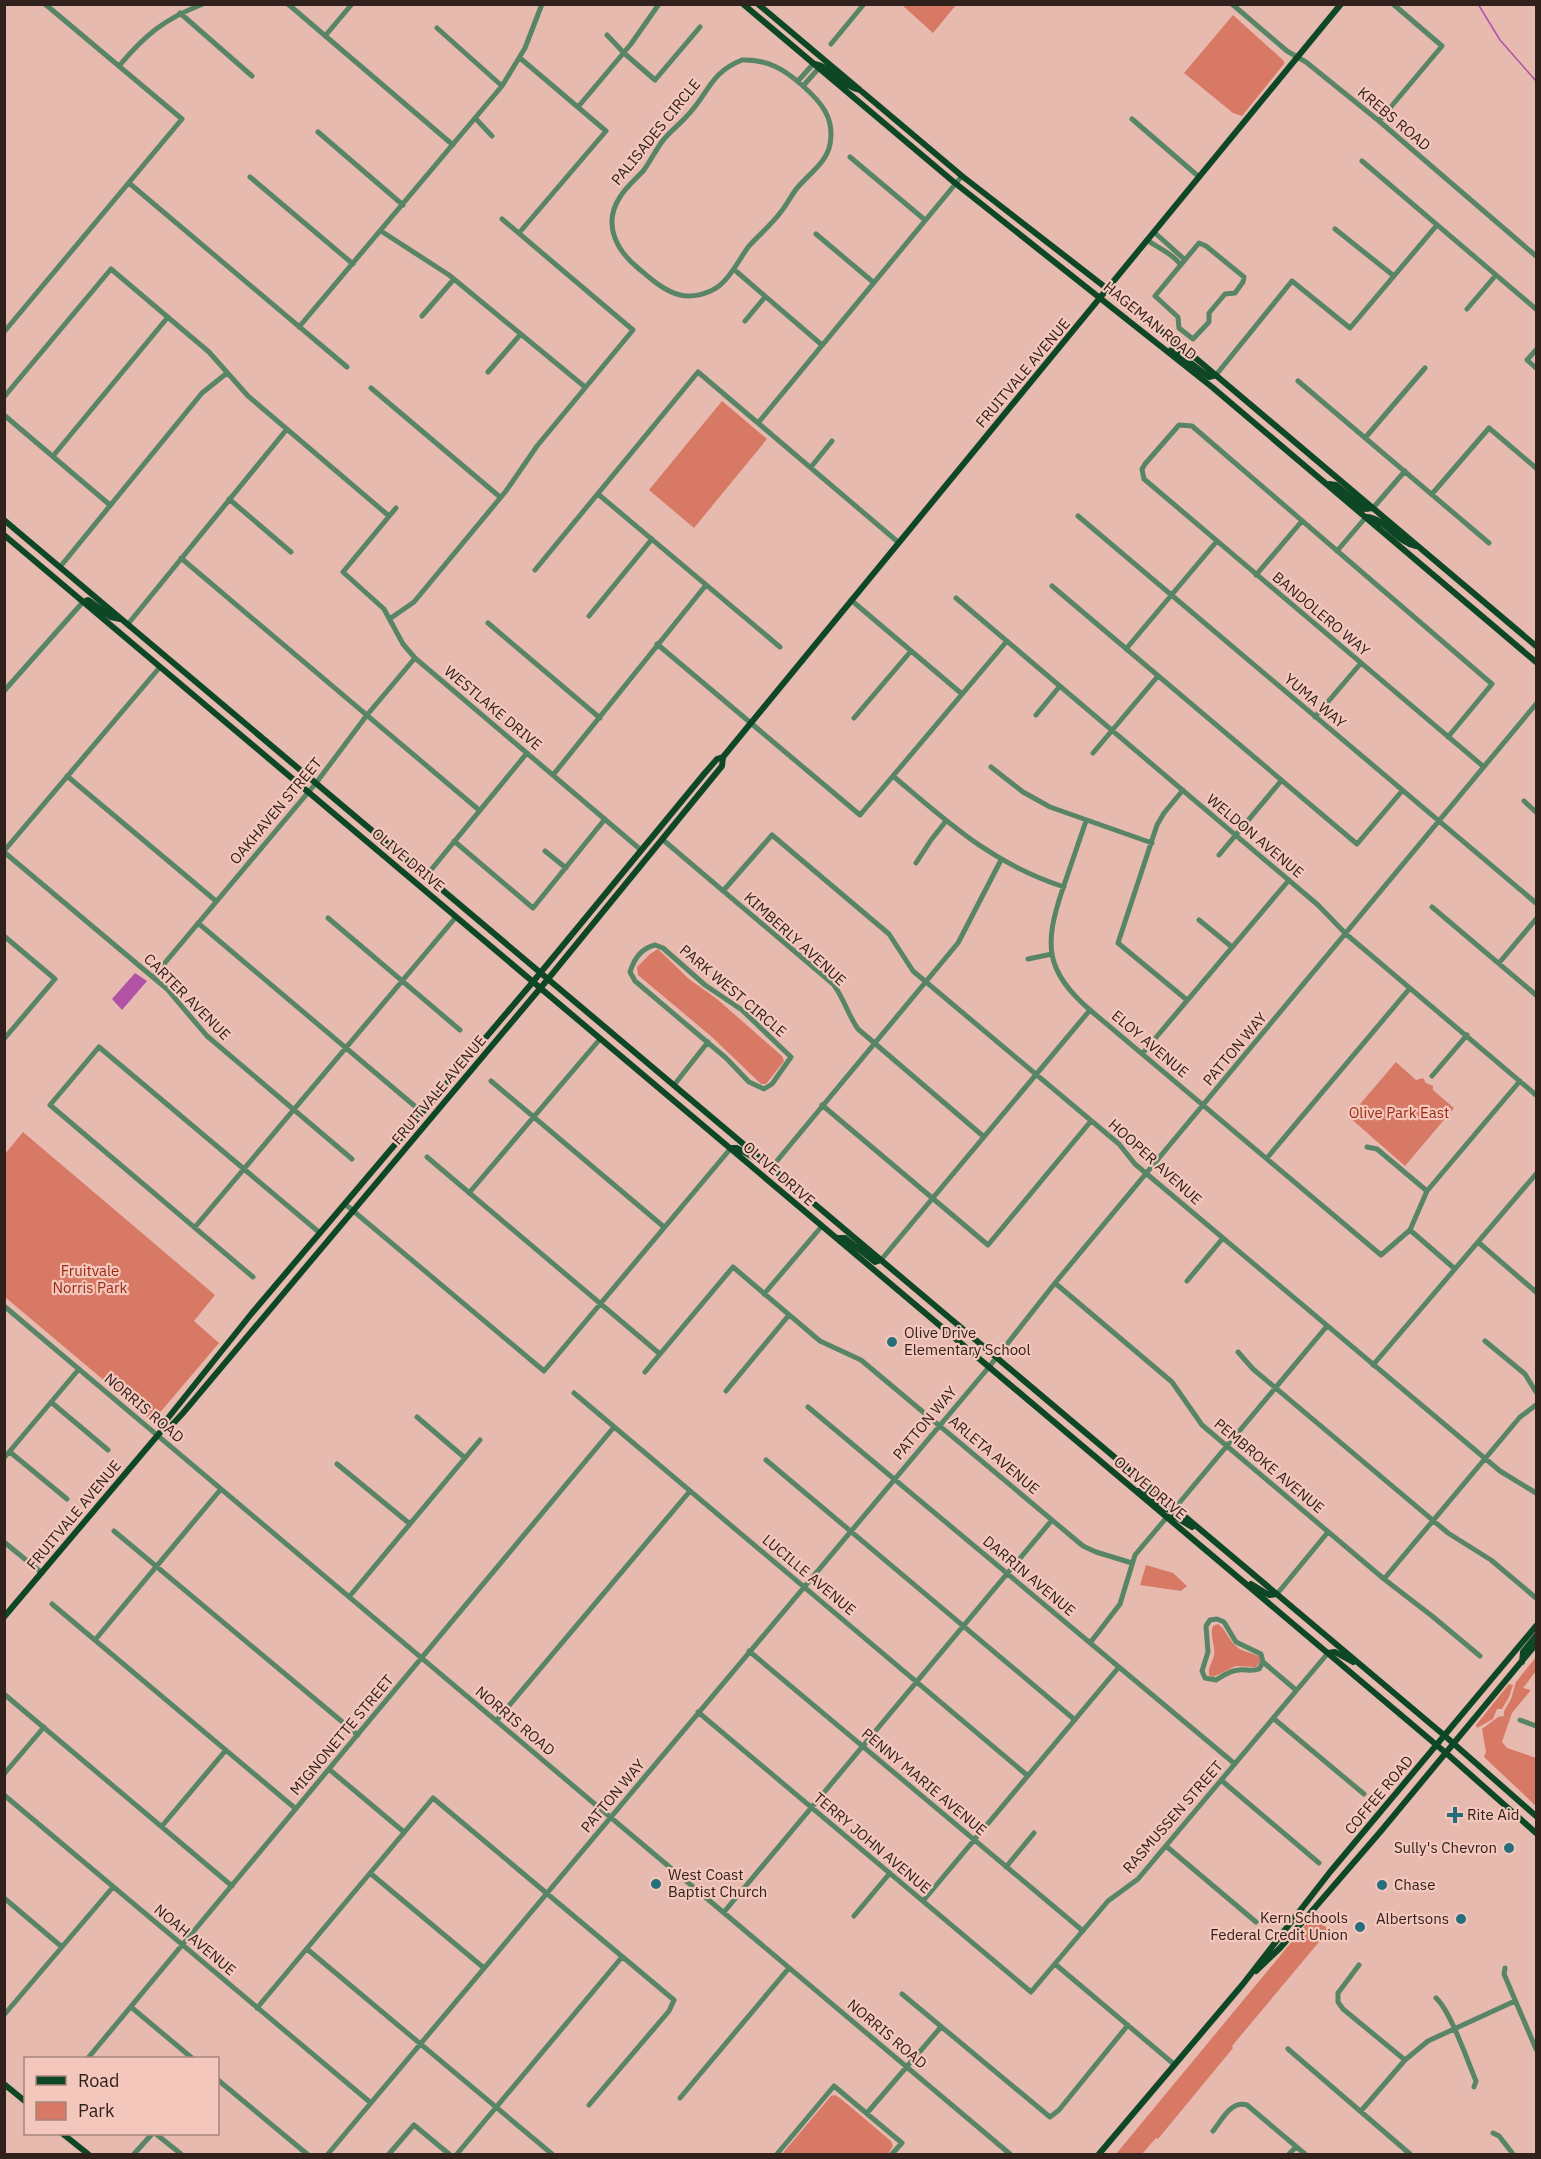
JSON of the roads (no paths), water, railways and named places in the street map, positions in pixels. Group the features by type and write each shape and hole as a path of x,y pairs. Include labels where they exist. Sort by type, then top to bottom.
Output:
{"main road":[{"name":"HAGEMAN ROAD","path":"743,4 955,183 1162,346 1536,662"},
{"name":"HAGEMAN ROAD","path":"758,4 962,176 1216,375 1536,646"},
{"name":"FRUITVALE AVENUE","path":"4,1617 157,1435 163,1429 170,1427 244,1341 540,989 722,766 723,757 750,722 1341,4"},
{"path":"816,66 824,66 851,88 860,90"},
{"path":"1004,221 1010,222 1031,239 1051,245"},
{"path":"1162,346 1178,353 1209,377 1216,375"},
{"path":"1325,483 1336,485 1365,509 1374,508"},
{"path":"1366,517 1375,518 1405,544 1419,547"},
{"name":"OLIVE DRIVE","path":"4,520 1445,1736 1536,1816"},
{"name":"OLIVE DRIVE","path":"4,535 1437,1745 1536,1833"},
{"path":"83,602 88,600 111,617 125,622"},
{"name":"FRUITVALE AVENUE","path":"163,1429 164,1423 320,1233 541,973 717,759 723,757"},
{"path":"662,839 662,833 672,813"},
{"path":"637,1068 666,1086 674,1085"},
{"path":"731,1148 737,1148 771,1168"},
{"path":"836,1238 845,1238 875,1262 881,1260"},
{"path":"236,1334 244,1341"},
{"path":"1136,1491 1145,1491 1166,1509 1175,1508"},
{"path":"1167,1517 1174,1516 1208,1536"},
{"path":"1235,1575 1269,1595 1276,1594"},
{"name":"COFFEE ROAD","path":"1099,2154 1243,1984 1298,1911 1536,1626"},
{"path":"1521,1662 1523,1652 1536,1636"},
{"name":"COFFEE ROAD","path":"1243,1984 1280,1948 1536,1644"},
{"path":"1328,1653 1339,1654 1366,1670"},
{"path":"4,2084 24,2100"},
{"path":"65,2135 88,2154"}],"street":[{"path":"4,332 182,119 45,4"},
{"path":"119,66 147,35 180,13 203,4"},
{"path":"288,4 453,145"},
{"path":"325,36 352,4"},
{"path":"299,327 502,86 520,58 542,4"},
{"path":"831,44 864,4"},
{"name":"KREBS ROAD","path":"1232,4 1287,51 1306,62 1379,122 1536,256"},
{"path":"1379,122 1442,46 1393,4"},
{"path":"578,107 624,53 660,5"},
{"path":"180,13 252,76"},
{"path":"607,35 655,80 700,27"},
{"path":"437,28 502,86"},
{"path":"519,233 606,131 520,58"},
{"name":"PALISADES CIRCLE","path":"742,60 757,60 771,63 803,86 823,105 829,118 832,132 830,146 824,159 748,248 726,280 706,293 694,296 681,295 659,285 620,251 613,232 614,211 619,198 646,166 668,134 695,107 717,74 729,65 742,60"},
{"path":"798,81 816,66"},
{"path":"803,86 816,66"},
{"path":"804,75 809,79"},
{"path":"476,119 492,135"},
{"path":"1132,119 1198,176"},
{"path":"318,132 403,205"},
{"path":"850,157 925,220"},
{"path":"1362,161 1536,309"},
{"path":"758,423 962,176"},
{"path":"250,177 353,264"},
{"path":"129,183 347,368"},
{"path":"391,618 414,602 500,497 537,446 633,330 502,219"},
{"path":"1216,375 1293,281 1350,328 1437,225"},
{"path":"1335,229 1394,276"},
{"path":"381,231 438,267 585,387"},
{"path":"1154,232 1169,243 1168,250"},
{"path":"816,234 873,282"},
{"path":"1147,240 1168,250 1182,262"},
{"path":"1203,243 1244,277 1237,290 1225,294 1211,310 1209,321 1193,339 1179,328 1178,317 1155,296 1182,262 1196,244 1203,243"},
{"path":"4,398 111,269 209,352 242,391 389,516 396,508"},
{"path":"737,272 822,345"},
{"path":"1467,309 1496,275"},
{"path":"422,316 453,279"},
{"path":"745,321 765,297"},
{"path":"53,456 168,317"},
{"path":"488,372 520,334"},
{"path":"1536,350 1527,360 1536,368"},
{"path":"1365,438 1425,368"},
{"path":"535,570 698,372 898,542"},
{"path":"60,567 202,393 227,373"},
{"path":"1298,381 1489,543"},
{"path":"371,388 500,497"},
{"path":"4,416 110,505"},
{"name":"BANDOLERO WAY","path":"1302,521 1192,426 1179,425 1143,469 1144,479 1484,767"},
{"path":"1432,494 1489,428 1536,468"},
{"path":"125,622 287,429"},
{"path":"811,467 832,441"},
{"path":"1374,508 1405,471"},
{"path":"598,494 780,647"},
{"path":"229,499 291,552"},
{"name":"WESTLAKE DRIVE","path":"389,516 343,572 378,602 391,618 403,644 415,657 641,850"},
{"name":"YUMA WAY","path":"1078,516 1536,903"},
{"path":"1337,551 1366,517"},
{"path":"1256,574 1302,521 1492,684 1448,737"},
{"path":"589,616 652,539"},
{"path":"1126,649 1217,541"},
{"path":"181,558 479,810"},
{"path":"553,775 706,585"},
{"path":"1052,586 1357,844 1402,791"},
{"name":"WELDON AVENUE","path":"956,598 1323,909 1346,934 1536,1095"},
{"path":"851,600 962,694"},
{"path":"4,691 83,602"},
{"path":"488,623 600,718"},
{"path":"657,644 860,815 1007,641"},
{"path":"854,718 911,651"},
{"name":"OAKHAVEN STREET","path":"153,977 316,783 415,657"},
{"path":"1315,717 1360,663"},
{"path":"4,851 160,667"},
{"path":"1093,753 1158,676"},
{"path":"1036,715 1060,686"},
{"name":"PATTON WAY","path":"328,2154 989,1367 1055,1283 1536,704"},
{"path":"426,876 527,753"},
{"path":"991,767 1036,800 1086,821 1152,843"},
{"path":"67,776 216,901"},
{"path":"893,776 967,838 1001,860 1064,887"},
{"path":"1219,855 1281,781"},
{"path":"1183,790 1160,819 1118,943 1187,1000"},
{"path":"1524,801 1536,812"},
{"path":"454,841 533,908 605,819"},
{"path":"916,863 946,820"},
{"name":"ELOY AVENUE","path":"1086,821 1051,929 1052,954 1063,982 1090,1010 1382,1255 1410,1230"},
{"name":"HOOPER AVENUE","path":"723,891 772,835 889,934 908,965 1119,1144 1129,1158 1485,1459 1511,1479 1536,1493"},
{"name":"KIMBERLY AVENUE","path":"662,839 833,984 843,998 853,1022 874,1043 984,1136"},
{"name":"CARTER AVENUE","path":"4,851 153,977 176,999 202,1032 352,1159"},
{"path":"545,851 566,868"},
{"path":"771,1168 962,937 1001,860"},
{"path":"1142,1054 1289,880"},
{"path":"1432,907 1536,995"},
{"path":"195,1227 456,917"},
{"path":"328,918 460,1030"},
{"path":"1499,963 1536,919"},
{"path":"1199,920 1232,947"},
{"path":"198,923 423,1113"},
{"path":"4,936 55,979 4,1039"},
{"name":"PARK WEST CIRCLE","path":"655,945 663,948 705,985 742,1010 791,1057 772,1084 764,1089 749,1082 708,1042 635,981 630,972 632,964 646,947 655,945"},
{"path":"1028,959 1052,954"},
{"path":"1267,1158 1410,988"},
{"path":"881,1260 931,1197 1090,1010"},
{"path":"1432,1076 1467,1035"},
{"path":"469,1193 600,1039"},
{"path":"674,1085 708,1042"},
{"path":"253,1277 50,1105 99,1047 320,1233"},
{"path":"491,1081 664,1227"},
{"path":"1455,1269 1410,1230 1427,1191 1520,1081"},
{"path":"822,1105 988,1245 1091,1121"},
{"path":"1367,1147 1377,1149 1427,1191"},
{"path":"345,1204 544,1371 731,1148"},
{"path":"426,1157 660,1354 645,1371"},
{"path":"1373,1365 1536,1174"},
{"path":"764,1294 822,1226"},
{"path":"1187,1281 1223,1238"},
{"path":"1478,1242 1536,1292"},
{"name":"ARLETA AVENUE","path":"660,1354 733,1267 827,1345 861,1360 1090,1550 1132,1563"},
{"name":"PEMBROKE AVENUE","path":"1055,1283 1172,1382 1196,1419 1226,1446 1384,1579 1480,1656"},
{"name":"NORRIS ROAD","path":"4,1306 1010,2154"},
{"path":"726,1391 789,1315"},
{"path":"1175,1508 1327,1326"},
{"path":"1485,1341 1525,1374 1536,1392"},
{"path":"1238,1352 1253,1369 1433,1521 1491,1560 1536,1598"},
{"path":"4,1458 79,1369"},
{"name":"LUCILLE AVENUE","path":"574,1393 1028,1776"},
{"path":"51,1402 108,1450"},
{"path":"1384,1579 1520,1417 1536,1405"},
{"name":"DARRIN AVENUE","path":"808,1407 1234,1764"},
{"path":"417,1417 465,1458"},
{"name":"MIGNONETTE STREET","path":"89,2057 614,1427"},
{"path":"349,1597 480,1440"},
{"path":"10,1452 67,1499"},
{"path":"765,1460 1075,1720"},
{"path":"337,1464 410,1524"},
{"path":"95,1640 221,1489"},
{"path":"496,1721 690,1491"},
{"path":"1090,1642 1120,1604 1132,1563 1140,1547 1167,1517"},
{"path":"724,1912 1052,1520"},
{"path":"114,1531 358,1735"},
{"path":"1276,1594 1328,1532"},
{"path":"4,1542 42,1573"},
{"path":"52,1605 296,1809"},
{"path":"1263,1662 1255,1671 1236,1670 1216,1680 1205,1678 1202,1667 1208,1652 1205,1629 1208,1623 1214,1619 1221,1620 1236,1642 1259,1652 1263,1657 1263,1662 1296,1690"},
{"name":"PENNY MARIE AVENUE","path":"749,1651 1083,1931"},
{"name":"RASMUSSEN STREET","path":"1031,1992 1114,1895 1138,1879 1328,1653"},
{"path":"923,1901 1119,1667"},
{"path":"4,1694 232,1886"},
{"name":"TERRY JOHN AVENUE","path":"698,1712 1031,1992"},
{"path":"1273,1718 1364,1794"},
{"path":"1520,1720 1536,1726"},
{"path":"4,1774 44,1727"},
{"path":"162,1826 226,1750"},
{"path":"330,1770 404,1832"},
{"path":"1221,1780 1319,1863"},
{"name":"NOAH AVENUE","path":"4,1795 371,2103"},
{"path":"257,2008 433,1798 674,2000 669,2011 590,2105"},
{"path":"1006,1867 1034,1833"},
{"path":"1166,1846 1256,1922"},
{"path":"370,1873 484,1968"},
{"path":"854,1916 890,1873"},
{"path":"4,2015 113,1887"},
{"path":"4,1898 62,1947"},
{"path":"307,1948 552,2154"},
{"path":"457,2154 622,1957"},
{"path":"1055,1964 1175,2065"},
{"path":"1359,1965 1338,1993 1338,2002 1343,2009 1405,2060"},
{"path":"680,2098 789,1968"},
{"path":"1505,1968 1504,1974 1534,2038 1536,2049"},
{"path":"902,1994 1042,2113 1050,2117 1059,2110 1128,2025"},
{"path":"1436,1998 1442,2003 1476,2081 1474,2087"},
{"path":"1361,2111 1405,2060 1428,2041 1515,2001"},
{"path":"131,2007 191,2057"},
{"path":"867,2114 941,2027"},
{"path":"1288,2049 1410,2154"},
{"path":"219,2081 306,2154"},
{"path":"777,2154 834,2086 902,2143 892,2154"},
{"path":"1213,2131 1234,2105 1240,2103 1247,2105 1305,2154"},
{"path":"390,2154 414,2125 449,2154"},
{"path":"1492,2133 1499,2136 1513,2154"},
{"path":"134,2154 152,2135"},
{"path":"157,2135 181,2154"},
{"path":"1289,2154 1296,2147"}],"waterway":[{"path":"1478,4 1500,40 1536,81"}],"place":[{"name":"Olive Drive Elementary School","path":"892,1342"},
{"name":"Rite Aid","path":"1455,1815"},
{"name":"Sully's Chevron","path":"1509,1848"},
{"name":"West Coast Baptist Church","path":"656,1884"},
{"name":"Chase","path":"1382,1885"},
{"name":"Albertsons","path":"1461,1919"},
{"name":"Kern Schools Federal Credit Union","path":"1360,1927"}],"park label":[{"name":"Olive Park East","path":"1399,1113"},
{"name":"Fruitvale Norris Park","path":"90,1280"}]}
